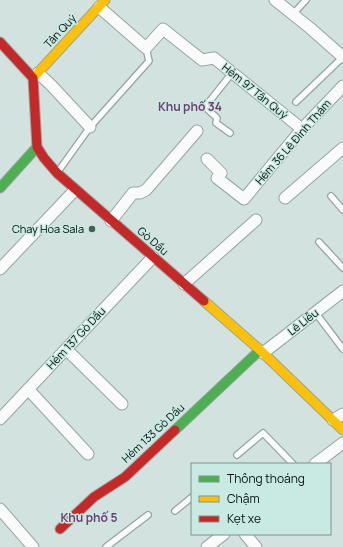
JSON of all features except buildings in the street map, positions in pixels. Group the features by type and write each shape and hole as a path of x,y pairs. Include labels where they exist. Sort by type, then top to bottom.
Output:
{"street":[{"path":"275,0 341,52"},
{"path":"102,4 146,48"},
{"name":"Tân Quý","path":"35,76 102,4"},
{"name":"Hẻm 97 Tân Quý","path":"146,48 163,29 202,60 214,58 302,129"},
{"path":"1,46 35,76 51,85 90,127"},
{"path":"0,188 38,148 35,76"},
{"name":"Hẻm 36 Lê Đình Thám","path":"207,160 221,173 217,178 244,199 302,129 343,86"},
{"path":"111,221 133,193 140,193 146,190 197,131"},
{"name":"Gò Dầu","path":"38,148 44,158 57,173 75,190 261,351 343,430"},
{"path":"285,198 343,148"},
{"path":"0,269 75,190"},
{"path":"184,284 256,220"},
{"name":"Hẻm 137 Gò Dầu","path":"0,419 153,257"},
{"name":"Lê Liễu","path":"261,351 343,291"},
{"path":"66,349 122,404"},
{"name":"Hẻm 133 Gò Dầu","path":"60,529 94,497 125,477 261,351"},
{"path":"28,389 88,454"},
{"path":"333,420 343,414"},
{"path":"316,463 343,442"},
{"path":"0,509 33,547"},
{"path":"207,547 223,535"},
{"path":"246,535 256,547"}],"lane":[{"path":"293,14 306,0"},
{"path":"57,173 90,127 149,61 146,48"},
{"path":"296,102 341,52"},
{"path":"230,133 216,123 217,118 205,107 232,73"},
{"path":"331,196 343,210"},
{"path":"319,242 343,268"},
{"path":"315,312 343,349"},
{"path":"238,455 263,433 292,463"},
{"path":"176,511 191,499"},
{"path":"106,547 148,515"}],"traffic: fast":[{"path":"0,188 37,147"},
{"path":"175,430 260,350"}],"traffic: slow":[{"path":"33,78 105,0"},
{"path":"204,301 260,350 343,430"}],"traffic: jam":[{"path":"0,42 33,78 37,147 44,158 57,173 204,301"},
{"path":"60,529 94,497 125,477 175,430"}],"place":[{"name":"Chay Hoa Sala","path":"92,229"}],"district":[{"name":"Khu phố 34","path":"190,107"},
{"name":"Khu phố 5","path":"89,518"}]}
